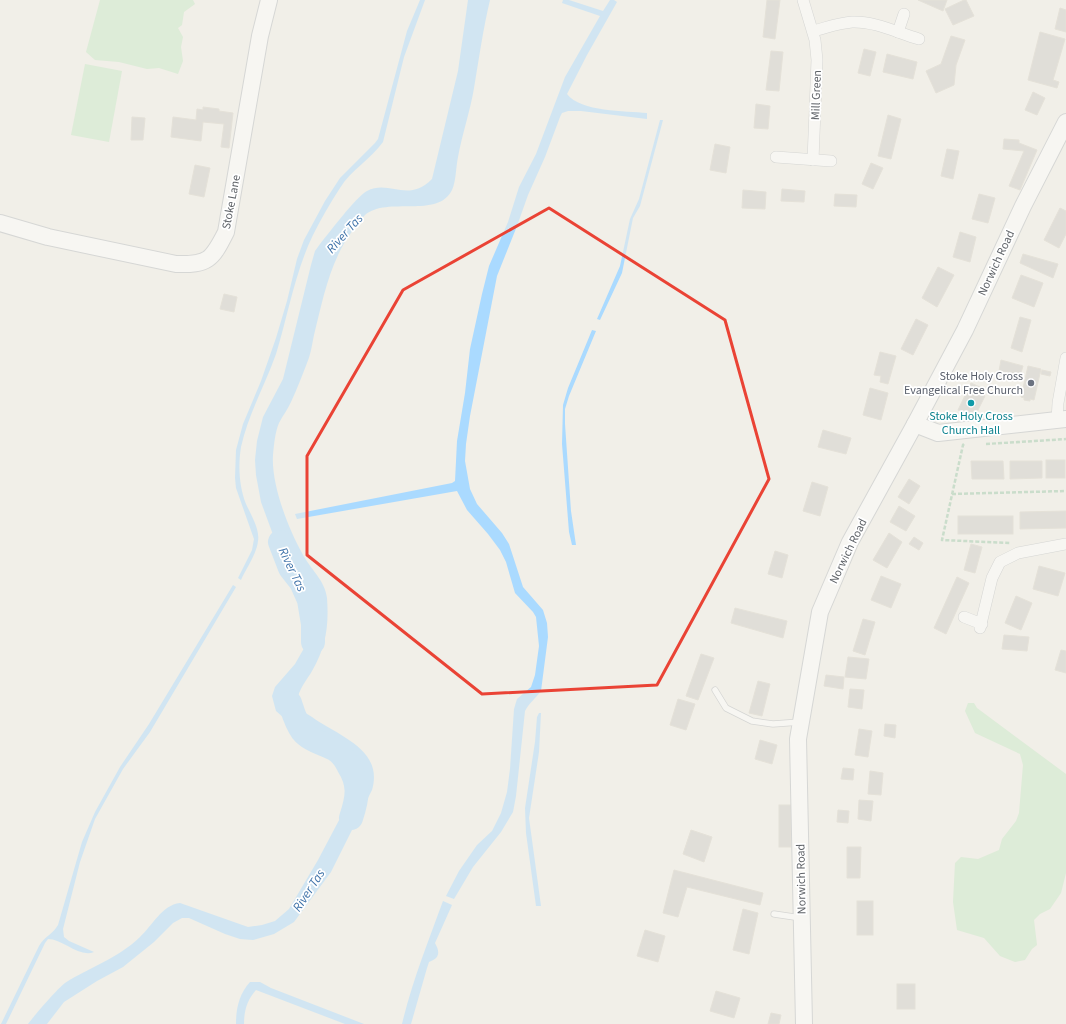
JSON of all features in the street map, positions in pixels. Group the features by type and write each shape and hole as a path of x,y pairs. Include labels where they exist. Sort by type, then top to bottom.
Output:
{"street":[{"name":"Stoke Lane","path":"0,224 48,237 176,264 192,265 204,262 216,252 226,232 260,36 270,0"},
{"name":"Mill Green","path":"803,0 813,31 817,60 813,160"},
{"path":"898,32 904,14"},
{"path":"813,31 852,22 875,25 919,40"},
{"name":"Norwich Road","path":"804,1024 798,739 820,612 850,542 915,424 964,330 1023,206 1066,122"},
{"path":"776,157 830,161"},
{"path":"915,424 938,433 1061,420 1058,403 1066,358"},
{"path":"964,617 981,626 992,578 1000,562 1018,553 1066,544"}],"lane":[{"path":"715,690 726,708 752,721 774,724 801,722"},
{"path":"774,914 802,918"}],"path":[{"path":"963,445 942,540 1016,544 1018,553"},
{"path":"952,494 1066,491"}],"highlighted area":[{"path":"549,208 725,320 769,479 657,685 482,694 307,555 307,456 403,290"}],"green space":[{"path":"100,0 193,0 195,4 184,12 182,25 178,28 183,37 181,47 183,61 178,74 159,68 147,69 119,62 95,60 86,52"},
{"path":"85,64 122,71 109,142 71,135"},
{"path":"968,703 974,703 977,708 1066,774 1066,873 1061,893 1050,909 1040,914 1034,920 1037,945 1032,949 1025,960 1015,962 1000,956 984,938 957,930 953,902 955,863 961,857 978,859 999,850 1002,839 1016,821 1019,813 1023,765 1020,754 975,733 965,711"}],"water":[{"path":"420,0 425,0 404,57 383,142 345,182 329,205 313,235 301,264 272,366 252,412 244,435 241,447 240,476 246,504 255,522 258,536 256,551 241,580 238,578 252,550 254,539 236,488 235,478 236,450 243,424 261,381 276,338 297,259 304,240 325,201 340,178 378,139 407,31"},
{"path":"468,0 490,0 472,97 457,161 452,190 445,199 436,203 424,206 386,207 374,210 365,215 353,230 338,254 328,280 308,360 291,402 279,423 274,443 273,467 278,492 286,519 305,559 323,586 327,598 326,636 317,662 300,691 298,696 298,705 304,712 346,738 365,754 371,764 374,776 372,790 331,872 294,922 274,934 253,940 240,939 189,918 182,918 173,923 154,942 123,967 97,981 64,1002 47,1024 28,1024 61,986 74,977 113,957 131,945 163,912 174,905 180,903 248,927 275,921 289,909 318,860 356,788 358,771 346,756 317,741 292,725 276,711 272,696 275,687 295,664 307,643 312,614 306,590 288,566 275,540 261,502 255,460 257,441 263,417 283,379 315,251 349,208 367,191 375,188 407,191 415,190 432,179 458,71"},
{"path":"563,0 569,0 603,11 610,0 617,2 567,94 582,104 604,110 647,113 647,119 581,111 568,111 562,113 528,195 497,276 470,416 465,461 470,489 477,504 502,533 509,544 523,587 543,610 547,623 548,637 541,691 528,705 525,711 513,812 501,832 473,867 454,899 446,896 459,871 477,845 492,831 501,813 507,792 510,769 514,709 517,699 531,687 535,675 539,646 536,617 515,593 506,562 500,550 467,510 457,491 297,519 295,514 452,483 455,481 457,441 465,393 470,349 489,266 508,222 519,187 536,154 565,77 600,16 562,3"},
{"path":"660,120 663,120 640,206 633,218 622,273 600,320 597,319 620,266 630,219 639,199"},
{"path":"592,330 596,331 565,409 571,511 576,545 572,545 569,532 562,444 563,405 568,388"},
{"path":"233,585 236,587 150,732 123,769 95,819 80,862 63,929 64,937 69,941 94,952 88,953 77,951 59,942 48,939 6,1024 1,1024 39,946 58,925 82,842 95,812 120,767 149,724"},
{"path":"539,713 541,713 539,752 529,818 541,906 536,906 526,833 525,808 535,742 537,717"},
{"path":"443,901 452,905 435,943 438,949 437,957 429,962 411,1024 402,1024 415,977"},
{"path":"250,982 260,982 271,988 364,1024 345,1024 256,990 250,998 247,1006 244,1024 236,1024 239,1002 243,992"}],"building":[{"path":"767,0 780,0 775,39 763,37"},
{"path":"918,0 947,0 943,11"},
{"path":"966,0 974,16 953,25 945,9"},
{"path":"1060,8 1066,10 1066,32 1055,29"},
{"path":"1040,32 1065,39 1053,80 1059,82 1057,88 1028,80"},
{"path":"951,36 965,40 956,65 954,85 936,93 926,71 941,64"},
{"path":"864,49 876,52 870,76 858,73"},
{"path":"771,51 783,52 779,91 766,90"},
{"path":"887,54 917,62 913,79 883,72"},
{"path":"1033,92 1045,98 1037,115 1025,110"},
{"path":"756,104 770,106 768,129 754,128"},
{"path":"203,107 233,113 229,148 221,147 224,124 203,122 201,141 171,137 173,117 196,120 197,109 203,110"},
{"path":"888,115 901,119 891,159 878,156"},
{"path":"132,117 145,118 143,140 131,140"},
{"path":"1004,139 1019,140 1019,143 1037,150 1020,190 1009,186 1024,151 1003,149"},
{"path":"715,144 730,147 726,173 710,170"},
{"path":"947,149 959,151 953,179 941,176"},
{"path":"871,163 883,168 873,189 862,184"},
{"path":"195,165 210,168 204,197 189,194"},
{"path":"782,189 805,191 804,202 781,201"},
{"path":"743,190 766,192 765,209 742,208"},
{"path":"835,194 857,195 856,207 834,206"},
{"path":"979,194 995,198 988,223 972,219"},
{"path":"1060,208 1066,211 1066,234 1059,248 1044,240"},
{"path":"960,232 976,237 970,262 953,257"},
{"path":"1023,254 1058,264 1053,278 1020,263"},
{"path":"938,267 954,275 937,307 922,298"},
{"path":"1021,275 1043,283 1034,307 1012,298"},
{"path":"224,294 237,297 234,312 220,309"},
{"path":"1020,317 1031,320 1022,352 1011,348"},
{"path":"916,319 928,325 913,355 901,349"},
{"path":"880,352 896,356 888,384 880,382 881,376 874,375"},
{"path":"1001,360 1023,366 1020,376 999,371"},
{"name":"Stoke Holy Cross Evangelical Free Church","path":"1028,366 1041,369 1034,400 1030,399 1030,401 1024,400 1024,398 1021,397"},
{"path":"1042,370 1051,372 1050,376 1041,374"},
{"name":"Stoke Holy Cross Church Hall","path":"971,383 982,388 980,394 985,396 974,418 958,410"},
{"path":"870,388 888,393 881,420 863,415"},
{"path":"823,430 851,438 846,454 818,447"},
{"path":"1046,460 1065,460 1065,478 1046,478"},
{"path":"971,461 1003,461 1004,479 972,479"},
{"path":"1010,461 1042,461 1042,478 1010,479"},
{"path":"909,479 920,486 909,504 898,497"},
{"path":"812,482 828,487 820,516 803,511"},
{"path":"899,506 915,516 906,531 890,522"},
{"path":"1066,511 1066,528 1020,529 1020,512"},
{"path":"958,516 1013,516 1013,534 958,534"},
{"path":"889,533 902,542 887,568 873,560"},
{"path":"914,537 923,543 919,550 909,544"},
{"path":"971,544 982,547 975,573 964,570"},
{"path":"775,551 788,555 782,578 768,574"},
{"path":"1039,566 1065,573 1058,596 1033,589"},
{"path":"881,576 901,584 891,608 871,600"},
{"path":"957,577 969,583 946,634 934,628"},
{"path":"1016,596 1032,603 1021,630 1005,623"},
{"path":"735,608 787,621 783,638 731,623"},
{"path":"863,619 875,622 865,655 853,651"},
{"path":"1004,635 1029,637 1027,651 1002,649"},
{"path":"1061,650 1066,651 1066,673 1055,670"},
{"path":"701,654 714,658 698,700 686,696"},
{"path":"848,657 869,659 866,679 845,677"},
{"path":"826,675 844,677 843,689 824,686"},
{"path":"758,681 770,684 762,716 749,713"},
{"path":"850,689 864,690 862,709 848,707"},
{"path":"678,699 695,704 686,730 670,725"},
{"path":"885,724 896,725 895,738 884,736"},
{"path":"859,729 872,731 868,757 855,755"},
{"path":"760,740 777,745 772,764 755,759"},
{"path":"843,768 854,769 853,780 841,779"},
{"path":"870,771 883,773 881,795 868,794"},
{"path":"859,800 873,801 871,821 858,819"},
{"path":"779,805 791,805 791,847 779,847"},
{"path":"838,810 849,811 848,823 837,822"},
{"path":"691,830 712,837 704,862 683,854"},
{"path":"847,847 861,847 860,878 847,878"},
{"path":"674,870 763,893 760,905 687,887 678,917 663,913"},
{"path":"857,901 873,901 873,935 857,935"},
{"path":"743,909 758,913 749,954 733,950"},
{"path":"645,930 665,936 658,962 637,956"},
{"path":"897,984 915,984 915,1009 897,1009"},
{"path":"716,991 740,998 734,1018 710,1011"},
{"path":"771,1013 781,1015 779,1024 768,1024"}],"waterway":[{"name":"River Tas","path":"280,542 290,568 301,582 309,600 313,624 313,642"},
{"name":"River Tas","path":"290,703 296,721 302,731 313,740 338,752 344,758 352,772 355,778 357,791 351,818"}],"place":[{"name":"Stoke Holy Cross Evangelical Free Church","path":"1031,383"},
{"name":"Stoke Holy Cross Church Hall","path":"971,403"}]}
